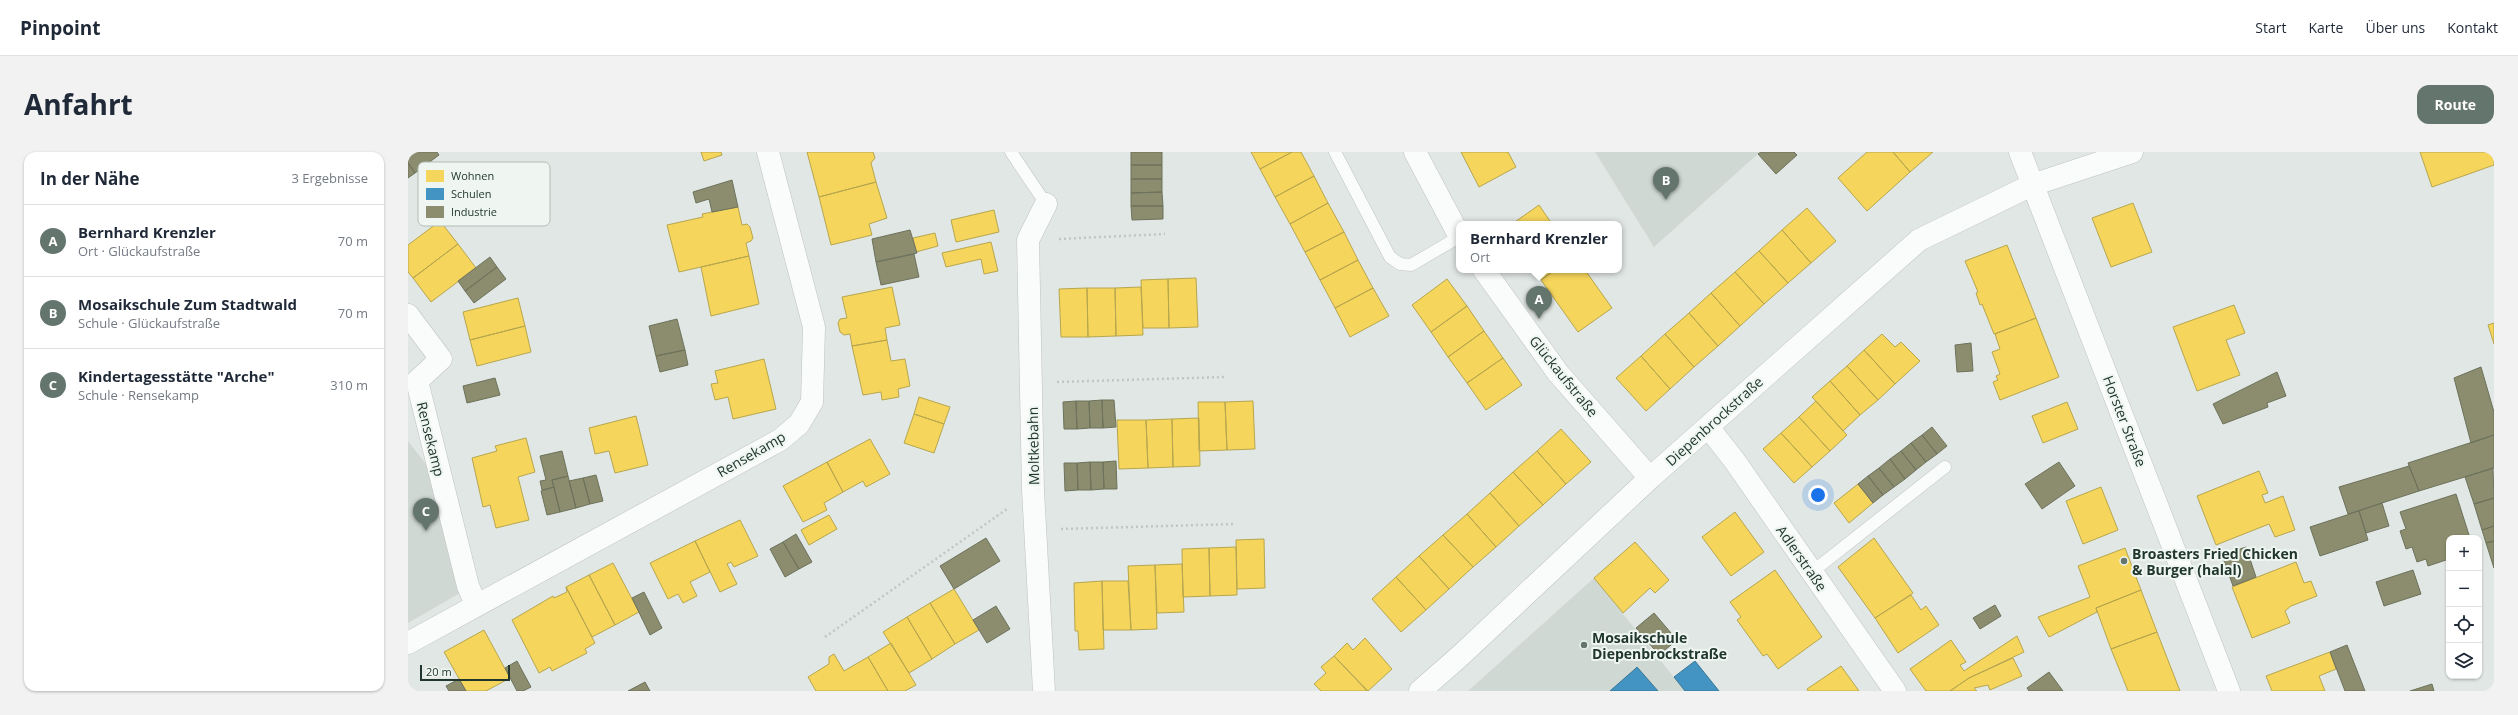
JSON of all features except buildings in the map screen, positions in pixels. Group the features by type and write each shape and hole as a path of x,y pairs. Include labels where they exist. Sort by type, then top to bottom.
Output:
{"street":[{"name":"Rensekamp","path":"408,643 476,604 780,440 799,424 812,402 814,327 768,152"},
{"path":"1415,152 1456,230"},
{"name":"Horster Straße","path":"2020,152 2229,691"},
{"name":"Diepenbrockstraße","path":"1420,691 1460,656 1650,478 1919,240 2032,185 2132,152"},
{"name":"Moltkebahn","path":"1044,691 1033,490 1028,240 1046,204"},
{"name":"Glückaufstraße","path":"1486,273 1558,373 1650,478"},
{"name":"Rensekamp","path":"408,315 441,360 417,381 468,586 476,604"},
{"name":"Adlerstraße","path":"1708,427 1734,460 1895,691"}],"lane":[{"path":"1011,152 1046,204"},
{"path":"1335,152 1390,257 1400,264 1411,265 1456,238"},
{"path":"1812,572 1945,467"}],"path":[{"path":"1028,240 1165,234"},
{"path":"1031,383 1224,377"},
{"path":"825,638 1033,490"},
{"path":"1035,530 1235,524"}],"shaded area":[{"path":"1595,152 1760,152 1654,247"},
{"path":"408,441 429,468 460,593 408,623"},
{"name":"Mosaikschule Diepenbrockstraße","path":"1594,578 1685,691 1468,691"}],"place":[{"name":"Mosaikschule Zum Stadtwald","path":"1666,200"},
{"name":"Bernhard Krenzler","path":"1539,319"},
{"name":"Kindertagesstätte \"Arche\"","path":"426,531"},
{"name":"Broasters Fried Chicken & Burger (halal)","path":"2124,561"},
{"name":"Mosaikschule Diepenbrockstraße","path":"1584,645"}]}
